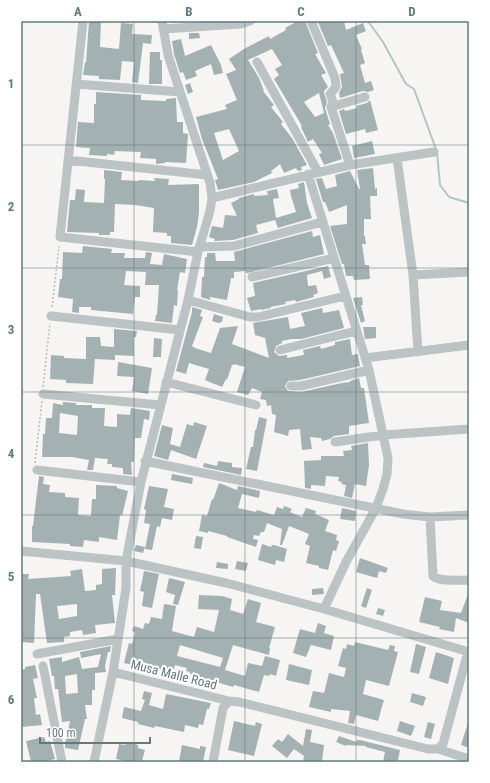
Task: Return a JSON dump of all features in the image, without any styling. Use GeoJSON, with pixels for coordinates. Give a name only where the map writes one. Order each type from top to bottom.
{"type":"FeatureCollection","features":[{"type":"Feature","properties":{"kind":"street"},"geometry":{"type":"LineString","coordinates":[[82,21],[60,237],[198,249],[234,246],[322,222]]}},
{"type":"Feature","properties":{"kind":"street"},"geometry":{"type":"LineString","coordinates":[[94,762],[113,672],[126,588],[126,561],[145,462],[188,300],[198,249],[212,198],[207,175],[168,54],[162,25],[241,24],[250,21]]}},
{"type":"Feature","properties":{"kind":"street"},"geometry":{"type":"LineString","coordinates":[[311,21],[335,78],[336,87],[330,94],[333,102],[331,107],[350,165]]}},
{"type":"Feature","properties":{"kind":"street"},"geometry":{"type":"LineString","coordinates":[[257,62],[313,173],[322,222],[369,370],[388,458],[387,474],[376,508],[346,562],[324,609]]}},
{"type":"Feature","properties":{"kind":"street"},"geometry":{"type":"LineString","coordinates":[[76,84],[180,92]]}},
{"type":"Feature","properties":{"kind":"street"},"geometry":{"type":"LineString","coordinates":[[331,107],[365,97]]}},
{"type":"Feature","properties":{"kind":"street"},"geometry":{"type":"LineString","coordinates":[[212,198],[350,165],[434,152]]}},
{"type":"Feature","properties":{"kind":"street"},"geometry":{"type":"LineString","coordinates":[[397,158],[413,275],[418,352]]}},
{"type":"Feature","properties":{"kind":"street"},"geometry":{"type":"LineString","coordinates":[[68,160],[207,175]]}},
{"type":"Feature","properties":{"kind":"street"},"geometry":{"type":"LineString","coordinates":[[252,277],[334,258]]}},
{"type":"Feature","properties":{"kind":"street"},"geometry":{"type":"LineString","coordinates":[[413,275],[469,272]]}},
{"type":"Feature","properties":{"kind":"street"},"geometry":{"type":"LineString","coordinates":[[188,300],[250,317],[258,317],[345,296]]}},
{"type":"Feature","properties":{"kind":"street"},"geometry":{"type":"LineString","coordinates":[[51,316],[180,330]]}},
{"type":"Feature","properties":{"kind":"street"},"geometry":{"type":"LineString","coordinates":[[280,350],[356,331]]}},
{"type":"Feature","properties":{"kind":"street"},"geometry":{"type":"LineString","coordinates":[[365,358],[469,345]]}},
{"type":"Feature","properties":{"kind":"street"},"geometry":{"type":"LineString","coordinates":[[291,386],[301,386],[369,370]]}},
{"type":"Feature","properties":{"kind":"street"},"geometry":{"type":"LineString","coordinates":[[166,382],[256,405]]}},
{"type":"Feature","properties":{"kind":"street"},"geometry":{"type":"LineString","coordinates":[[42,394],[160,405]]}},
{"type":"Feature","properties":{"kind":"street"},"geometry":{"type":"LineString","coordinates":[[335,442],[383,435],[469,429]]}},
{"type":"Feature","properties":{"kind":"street"},"geometry":{"type":"LineString","coordinates":[[145,462],[403,514],[430,517],[469,515]]}},
{"type":"Feature","properties":{"kind":"street"},"geometry":{"type":"LineString","coordinates":[[38,470],[141,482]]}},
{"type":"Feature","properties":{"kind":"street"},"geometry":{"type":"LineString","coordinates":[[430,517],[433,576],[441,580],[469,580]]}},
{"type":"Feature","properties":{"kind":"street"},"geometry":{"type":"LineString","coordinates":[[21,551],[126,561],[226,583],[324,609],[469,654],[466,659],[443,744],[438,749]]}},
{"type":"Feature","properties":{"kind":"street"},"geometry":{"type":"LineString","coordinates":[[37,654],[118,639]]}},
{"type":"Feature","properties":{"kind":"street"},"geometry":{"type":"LineString","coordinates":[[43,666],[62,762]]}},
{"type":"Feature","properties":{"kind":"street","name":"Musa Malle Road"},"geometry":{"type":"LineString","coordinates":[[113,672],[428,749],[438,749],[469,759]]}},
{"type":"Feature","properties":{"kind":"street"},"geometry":{"type":"LineString","coordinates":[[212,762],[223,708],[229,701]]}},
{"type":"Feature","properties":{"kind":"path"},"geometry":{"type":"LineString","coordinates":[[38,470],[35,464],[60,237]]}},
{"type":"Feature","properties":{"kind":"building"},"geometry":{"type":"Polygon","coordinates":[[[89,21],[101,21],[100,47],[119,49],[121,23],[133,24],[132,34],[152,35],[151,44],[143,43],[138,83],[132,82],[134,62],[122,61],[120,80],[99,79],[99,76],[83,75],[85,62],[86,63],[89,21]]]}},
{"type":"Feature","properties":{"kind":"building"},"geometry":{"type":"Polygon","coordinates":[[[298,21],[305,21],[318,53],[315,54],[326,73],[321,75],[328,87],[324,93],[327,102],[325,108],[330,124],[328,125],[333,133],[342,159],[324,165],[319,154],[322,153],[313,139],[308,142],[301,127],[302,126],[274,79],[279,75],[275,69],[282,65],[272,49],[248,60],[259,78],[263,91],[274,105],[271,107],[283,122],[281,124],[292,138],[307,165],[301,167],[302,170],[298,171],[296,168],[284,173],[280,164],[271,171],[272,173],[254,182],[218,190],[215,180],[218,179],[202,139],[196,117],[227,109],[225,105],[237,100],[226,74],[236,70],[229,59],[269,36],[270,39],[286,30],[285,28],[298,21]],[[319,93],[304,102],[315,117],[324,113],[319,93]],[[229,129],[214,133],[223,160],[239,151],[229,129]]]}},
{"type":"Feature","properties":{"kind":"building"},"geometry":{"type":"Polygon","coordinates":[[[344,21],[346,30],[363,23],[366,31],[356,35],[362,49],[365,63],[360,65],[365,83],[371,81],[374,90],[368,92],[363,91],[340,98],[339,93],[342,87],[340,74],[344,73],[331,45],[328,46],[318,22],[344,21]]]}},
{"type":"Feature","properties":{"kind":"building"},"geometry":{"type":"Polygon","coordinates":[[[189,33],[199,33],[200,38],[189,39],[189,33]]]}},
{"type":"Feature","properties":{"kind":"building"},"geometry":{"type":"Polygon","coordinates":[[[181,39],[185,56],[211,45],[221,65],[223,73],[214,75],[211,64],[195,71],[197,76],[186,80],[183,72],[180,73],[174,54],[172,41],[181,39]]]}},
{"type":"Feature","properties":{"kind":"building"},"geometry":{"type":"Polygon","coordinates":[[[150,52],[160,52],[160,60],[162,60],[162,84],[149,84],[150,52]]]}},
{"type":"Feature","properties":{"kind":"building"},"geometry":{"type":"Polygon","coordinates":[[[190,83],[193,92],[188,94],[185,85],[190,83]]]}},
{"type":"Feature","properties":{"kind":"building"},"geometry":{"type":"Polygon","coordinates":[[[96,92],[141,95],[141,100],[166,101],[166,99],[176,98],[177,122],[183,122],[183,133],[188,134],[186,163],[165,162],[156,164],[156,159],[140,158],[141,152],[115,151],[114,155],[89,155],[90,148],[76,147],[78,122],[94,123],[94,104],[96,104],[96,92]]]}},
{"type":"Feature","properties":{"kind":"building"},"geometry":{"type":"Polygon","coordinates":[[[370,100],[378,130],[366,133],[365,129],[346,134],[339,111],[357,108],[356,106],[367,103],[370,100]]]}},
{"type":"Feature","properties":{"kind":"building"},"geometry":{"type":"Polygon","coordinates":[[[372,141],[375,154],[354,158],[352,146],[372,141]]]}},
{"type":"Feature","properties":{"kind":"building"},"geometry":{"type":"Polygon","coordinates":[[[373,168],[377,196],[370,196],[371,219],[364,219],[364,236],[366,244],[362,244],[365,265],[369,265],[370,279],[354,280],[353,276],[346,276],[344,264],[342,264],[330,226],[347,224],[347,205],[329,212],[325,202],[323,202],[316,179],[322,178],[326,189],[337,186],[335,175],[350,171],[360,189],[357,170],[373,168]]]}},
{"type":"Feature","properties":{"kind":"building"},"geometry":{"type":"Polygon","coordinates":[[[104,170],[122,172],[121,180],[155,181],[154,178],[169,179],[168,185],[199,184],[199,212],[192,245],[171,243],[171,236],[167,236],[167,233],[153,232],[154,208],[135,205],[115,204],[114,232],[110,232],[110,235],[99,235],[99,233],[67,232],[70,200],[75,200],[76,189],[85,190],[84,202],[104,203],[104,170]]]}},
{"type":"Feature","properties":{"kind":"building"},"geometry":{"type":"Polygon","coordinates":[[[304,182],[307,203],[312,218],[278,228],[275,220],[256,225],[258,233],[233,240],[214,241],[215,239],[209,237],[212,226],[223,228],[225,215],[237,216],[231,203],[239,198],[254,194],[254,196],[268,195],[267,191],[277,189],[279,198],[273,199],[276,218],[296,212],[290,190],[299,188],[298,184],[304,182]]]}},
{"type":"Feature","properties":{"kind":"building"},"geometry":{"type":"Polygon","coordinates":[[[312,231],[313,237],[320,235],[324,254],[248,273],[246,273],[246,271],[234,272],[234,278],[231,278],[227,300],[210,297],[210,300],[201,297],[202,277],[204,277],[205,257],[207,257],[207,253],[215,253],[216,261],[235,261],[234,252],[312,231]]]}},
{"type":"Feature","properties":{"kind":"building"},"geometry":{"type":"Polygon","coordinates":[[[83,246],[112,249],[111,253],[125,253],[124,258],[145,258],[146,252],[152,253],[150,264],[162,265],[164,254],[187,259],[185,273],[180,272],[177,290],[177,306],[174,305],[172,323],[155,321],[157,315],[159,285],[145,285],[146,272],[126,271],[124,285],[140,286],[140,297],[135,297],[133,314],[91,310],[91,307],[79,307],[79,313],[72,312],[73,299],[58,297],[60,279],[62,279],[63,252],[82,253],[83,246]]]}},
{"type":"Feature","properties":{"kind":"building"},"geometry":{"type":"Polygon","coordinates":[[[328,266],[331,277],[324,279],[322,271],[307,275],[308,286],[316,285],[318,293],[313,295],[314,297],[296,302],[295,300],[285,302],[286,304],[270,307],[271,308],[251,311],[247,298],[255,296],[253,283],[328,266]]]}},
{"type":"Feature","properties":{"kind":"building"},"geometry":{"type":"Polygon","coordinates":[[[362,297],[363,305],[361,305],[365,321],[361,323],[353,298],[362,297]]]}},
{"type":"Feature","properties":{"kind":"building"},"geometry":{"type":"Polygon","coordinates":[[[192,307],[202,310],[200,316],[203,317],[192,346],[195,348],[211,353],[220,328],[238,326],[232,344],[269,358],[265,338],[255,335],[253,323],[288,317],[290,329],[305,326],[301,313],[322,308],[323,313],[339,310],[344,328],[301,339],[282,341],[282,343],[276,346],[274,352],[279,356],[287,355],[287,358],[304,355],[303,350],[320,346],[321,349],[335,345],[335,342],[350,339],[352,355],[358,354],[360,366],[300,380],[288,381],[285,386],[288,391],[301,392],[350,382],[359,378],[361,388],[364,388],[369,423],[349,426],[349,434],[334,436],[330,439],[322,441],[321,438],[310,437],[312,449],[302,450],[300,429],[289,430],[288,436],[274,432],[276,415],[272,414],[271,405],[267,406],[266,400],[260,399],[262,392],[252,388],[248,395],[237,392],[245,367],[234,364],[232,365],[227,380],[226,379],[222,387],[205,380],[209,369],[189,363],[186,374],[176,371],[192,312],[192,307]]]}},
{"type":"Feature","properties":{"kind":"building"},"geometry":{"type":"Polygon","coordinates":[[[214,314],[223,317],[222,322],[218,323],[212,321],[214,314]]]}},
{"type":"Feature","properties":{"kind":"building"},"geometry":{"type":"Polygon","coordinates":[[[363,327],[376,327],[376,338],[365,339],[363,327]]]}},
{"type":"Feature","properties":{"kind":"building"},"geometry":{"type":"Polygon","coordinates":[[[114,329],[137,331],[136,337],[134,337],[134,356],[115,355],[115,360],[95,359],[93,384],[66,383],[66,380],[50,379],[51,355],[64,356],[64,358],[86,359],[86,337],[100,337],[101,346],[114,347],[114,329]]]}},
{"type":"Feature","properties":{"kind":"building"},"geometry":{"type":"Polygon","coordinates":[[[154,338],[162,339],[161,357],[153,357],[154,338]]]}},
{"type":"Feature","properties":{"kind":"building"},"geometry":{"type":"Polygon","coordinates":[[[118,362],[152,368],[148,394],[132,391],[134,377],[117,376],[118,362]]]}},
{"type":"Feature","properties":{"kind":"building"},"geometry":{"type":"Polygon","coordinates":[[[63,402],[76,403],[76,405],[92,405],[92,408],[105,408],[104,426],[117,427],[117,414],[130,415],[131,408],[150,411],[149,420],[144,419],[141,438],[135,438],[134,462],[131,462],[132,475],[123,474],[123,468],[112,467],[112,464],[107,464],[108,459],[95,458],[93,470],[87,470],[89,460],[72,457],[42,457],[43,434],[45,434],[46,418],[52,418],[53,403],[63,405],[63,402]],[[60,413],[59,433],[77,435],[78,416],[60,413]]]}},
{"type":"Feature","properties":{"kind":"building"},"geometry":{"type":"Polygon","coordinates":[[[259,417],[267,419],[257,471],[246,469],[251,447],[253,447],[255,430],[259,417]]]}},
{"type":"Feature","properties":{"kind":"building"},"geometry":{"type":"Polygon","coordinates":[[[194,422],[207,426],[196,459],[171,450],[168,460],[154,456],[162,425],[173,428],[170,444],[180,447],[187,424],[193,426],[194,422]]]}},
{"type":"Feature","properties":{"kind":"building"},"geometry":{"type":"Polygon","coordinates":[[[368,443],[369,465],[366,486],[355,484],[352,498],[344,496],[346,485],[341,484],[342,482],[338,481],[339,477],[326,476],[325,486],[311,485],[311,489],[305,488],[304,461],[321,460],[321,456],[344,456],[343,451],[352,450],[351,446],[368,443]]]}},
{"type":"Feature","properties":{"kind":"building"},"geometry":{"type":"Polygon","coordinates":[[[218,461],[232,463],[232,467],[242,468],[241,475],[203,467],[204,463],[217,466],[218,461]]]}},
{"type":"Feature","properties":{"kind":"building"},"geometry":{"type":"Polygon","coordinates":[[[172,474],[193,478],[192,484],[171,480],[172,474]]]}},
{"type":"Feature","properties":{"kind":"building"},"geometry":{"type":"Polygon","coordinates":[[[39,476],[44,477],[43,484],[50,485],[49,492],[65,493],[65,497],[79,498],[78,515],[91,516],[92,499],[96,499],[96,485],[117,486],[117,488],[128,491],[122,516],[120,515],[117,540],[99,537],[99,542],[84,540],[83,547],[70,546],[70,544],[32,542],[32,526],[39,476]]]}},
{"type":"Feature","properties":{"kind":"building"},"geometry":{"type":"Polygon","coordinates":[[[219,483],[237,490],[238,486],[260,491],[259,498],[242,494],[238,508],[256,512],[257,510],[274,515],[277,507],[283,509],[284,506],[292,509],[290,512],[302,517],[306,508],[316,511],[315,514],[329,520],[325,531],[337,535],[336,540],[339,541],[336,551],[333,550],[328,570],[306,563],[310,546],[305,544],[309,534],[289,526],[282,545],[280,545],[282,529],[267,523],[264,532],[261,532],[259,536],[254,535],[253,539],[258,540],[256,547],[227,536],[208,531],[208,533],[199,531],[202,515],[207,516],[219,483]]]}},
{"type":"Feature","properties":{"kind":"building"},"geometry":{"type":"Polygon","coordinates":[[[149,486],[168,489],[164,507],[174,509],[172,520],[162,518],[160,527],[157,526],[152,550],[145,549],[150,524],[144,523],[146,510],[144,509],[149,486]]]}},
{"type":"Feature","properties":{"kind":"building"},"geometry":{"type":"Polygon","coordinates":[[[342,508],[356,511],[355,521],[340,519],[342,508]]]}},
{"type":"Feature","properties":{"kind":"building"},"geometry":{"type":"Polygon","coordinates":[[[196,536],[203,537],[201,549],[194,548],[196,536]]]}},
{"type":"Feature","properties":{"kind":"building"},"geometry":{"type":"Polygon","coordinates":[[[262,544],[271,547],[274,545],[287,549],[284,562],[276,560],[275,565],[258,560],[262,544]]]}},
{"type":"Feature","properties":{"kind":"building"},"geometry":{"type":"Polygon","coordinates":[[[136,545],[145,547],[143,553],[134,551],[136,545]]]}},
{"type":"Feature","properties":{"kind":"building"},"geometry":{"type":"Polygon","coordinates":[[[360,558],[388,568],[386,573],[379,571],[377,578],[356,572],[360,558]]]}},
{"type":"Feature","properties":{"kind":"building"},"geometry":{"type":"Polygon","coordinates":[[[237,561],[248,563],[246,571],[235,569],[237,561]]]}},
{"type":"Feature","properties":{"kind":"building"},"geometry":{"type":"Polygon","coordinates":[[[217,562],[228,564],[228,569],[216,568],[217,562]]]}},
{"type":"Feature","properties":{"kind":"building"},"geometry":{"type":"Polygon","coordinates":[[[116,568],[115,595],[112,595],[115,623],[95,625],[96,633],[83,635],[82,630],[70,632],[70,636],[64,637],[64,642],[47,643],[40,594],[36,594],[34,643],[21,642],[21,627],[23,627],[21,610],[21,574],[29,574],[28,579],[71,576],[70,571],[82,569],[85,591],[96,590],[96,585],[102,584],[102,569],[116,568]],[[77,604],[57,606],[59,619],[77,616],[77,604]]]}},
{"type":"Feature","properties":{"kind":"building"},"geometry":{"type":"Polygon","coordinates":[[[144,571],[159,574],[152,608],[142,606],[144,592],[140,591],[144,571]]]}},
{"type":"Feature","properties":{"kind":"building"},"geometry":{"type":"Polygon","coordinates":[[[169,578],[185,582],[178,605],[173,604],[175,595],[166,592],[169,578]]]}},
{"type":"Feature","properties":{"kind":"building"},"geometry":{"type":"Polygon","coordinates":[[[323,588],[324,594],[312,595],[312,589],[323,588]]]}},
{"type":"Feature","properties":{"kind":"building"},"geometry":{"type":"Polygon","coordinates":[[[367,588],[372,590],[366,608],[361,606],[367,588]]]}},
{"type":"Feature","properties":{"kind":"building"},"geometry":{"type":"Polygon","coordinates":[[[468,594],[469,623],[456,618],[454,632],[439,629],[440,627],[419,622],[425,597],[442,601],[440,610],[461,613],[468,594]]]}},
{"type":"Feature","properties":{"kind":"building"},"geometry":{"type":"Polygon","coordinates":[[[199,595],[222,596],[232,599],[230,610],[243,614],[248,599],[261,603],[256,622],[275,627],[269,648],[269,655],[233,645],[225,670],[245,676],[248,663],[262,666],[265,656],[280,660],[276,676],[270,674],[269,676],[264,675],[259,692],[234,685],[233,687],[190,674],[190,672],[186,671],[187,668],[175,665],[174,669],[171,668],[170,672],[142,664],[141,667],[124,663],[129,643],[132,644],[135,632],[132,631],[134,626],[143,629],[145,623],[149,624],[151,617],[162,619],[164,604],[176,606],[172,631],[194,637],[197,627],[214,632],[219,610],[198,609],[199,595]],[[180,645],[177,656],[220,667],[223,658],[180,645]]]}},
{"type":"Feature","properties":{"kind":"building"},"geometry":{"type":"Polygon","coordinates":[[[378,608],[385,610],[383,616],[376,614],[378,608]]]}},
{"type":"Feature","properties":{"kind":"building"},"geometry":{"type":"Polygon","coordinates":[[[318,623],[326,626],[324,633],[334,636],[331,650],[311,645],[306,657],[293,653],[300,629],[315,633],[318,623]]]}},
{"type":"Feature","properties":{"kind":"building"},"geometry":{"type":"Polygon","coordinates":[[[355,642],[388,650],[390,645],[395,646],[394,651],[398,652],[389,686],[366,680],[363,694],[384,700],[378,721],[356,715],[354,724],[348,723],[350,711],[331,709],[331,712],[309,707],[313,691],[324,693],[329,673],[344,677],[346,668],[338,666],[343,648],[346,649],[347,644],[354,646],[355,642]]]}},
{"type":"Feature","properties":{"kind":"building"},"geometry":{"type":"Polygon","coordinates":[[[416,644],[426,647],[419,674],[410,672],[416,644]]]}},
{"type":"Feature","properties":{"kind":"building"},"geometry":{"type":"Polygon","coordinates":[[[111,646],[105,666],[106,672],[95,673],[95,690],[92,690],[92,705],[85,705],[87,719],[85,719],[78,750],[65,748],[70,721],[62,722],[58,689],[55,689],[54,676],[52,676],[49,659],[62,657],[62,662],[79,657],[82,669],[98,667],[101,654],[81,658],[80,652],[111,646]],[[77,674],[65,676],[66,694],[78,693],[77,674]]]}},
{"type":"Feature","properties":{"kind":"building"},"geometry":{"type":"Polygon","coordinates":[[[436,652],[454,658],[448,684],[429,678],[436,652]]]}},
{"type":"Feature","properties":{"kind":"building"},"geometry":{"type":"Polygon","coordinates":[[[289,664],[312,670],[309,685],[286,680],[289,664]]]}},
{"type":"Feature","properties":{"kind":"building"},"geometry":{"type":"Polygon","coordinates":[[[35,665],[38,678],[33,679],[37,698],[34,698],[36,715],[40,714],[42,725],[21,727],[21,670],[25,669],[25,667],[35,665]]]}},
{"type":"Feature","properties":{"kind":"building"},"geometry":{"type":"Polygon","coordinates":[[[144,691],[152,693],[149,705],[163,709],[166,694],[211,703],[209,709],[207,709],[203,725],[199,724],[198,728],[185,725],[184,732],[155,726],[154,728],[122,718],[124,707],[141,711],[145,700],[142,699],[144,691]]]}},
{"type":"Feature","properties":{"kind":"building"},"geometry":{"type":"Polygon","coordinates":[[[412,693],[426,697],[423,706],[410,702],[412,693]]]}},
{"type":"Feature","properties":{"kind":"building"},"geometry":{"type":"Polygon","coordinates":[[[234,721],[255,726],[256,722],[262,724],[254,756],[228,750],[234,721]]]}},
{"type":"Feature","properties":{"kind":"building"},"geometry":{"type":"Polygon","coordinates":[[[400,721],[415,726],[411,736],[397,731],[400,721]]]}},
{"type":"Feature","properties":{"kind":"building"},"geometry":{"type":"Polygon","coordinates":[[[428,722],[435,724],[431,739],[424,737],[428,722]]]}},
{"type":"Feature","properties":{"kind":"building"},"geometry":{"type":"Polygon","coordinates":[[[468,723],[469,724],[469,748],[461,745],[468,723]]]}},
{"type":"Feature","properties":{"kind":"building"},"geometry":{"type":"Polygon","coordinates":[[[306,729],[312,730],[310,742],[324,745],[322,762],[303,762],[304,756],[294,749],[287,758],[272,746],[278,739],[282,742],[288,734],[303,746],[306,729]]]}},
{"type":"Feature","properties":{"kind":"building"},"geometry":{"type":"Polygon","coordinates":[[[339,736],[356,742],[357,740],[360,740],[400,750],[398,760],[397,762],[383,762],[385,752],[366,746],[346,746],[336,742],[339,736]]]}},
{"type":"Feature","properties":{"kind":"building"},"geometry":{"type":"Polygon","coordinates":[[[44,737],[46,742],[50,741],[55,759],[43,762],[31,762],[26,741],[44,737]]]}},
{"type":"Feature","properties":{"kind":"building"},"geometry":{"type":"Polygon","coordinates":[[[126,742],[138,745],[138,748],[145,750],[142,761],[137,760],[136,762],[129,762],[116,759],[119,744],[125,745],[126,742]]]}},
{"type":"Feature","properties":{"kind":"building"},"geometry":{"type":"Polygon","coordinates":[[[182,745],[200,749],[200,746],[206,747],[203,762],[179,762],[182,745]]]}},
{"type":"Feature","properties":{"kind":"waterway"},"geometry":{"type":"LineString","coordinates":[[368,21],[383,42],[406,84],[414,89],[437,152],[440,185],[449,197],[469,203]]}}]}
